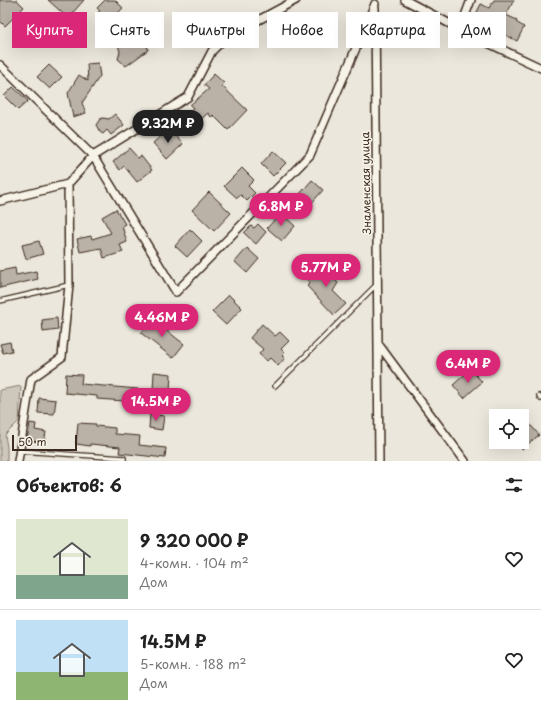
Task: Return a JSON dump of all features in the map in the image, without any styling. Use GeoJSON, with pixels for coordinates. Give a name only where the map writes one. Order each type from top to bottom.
{"type":"FeatureCollection","features":[{"type":"Feature","properties":{"kind":"street"},"geometry":{"type":"LineString","coordinates":[[0,201],[68,184],[93,156],[188,97],[212,51],[225,38],[296,0]]}},
{"type":"Feature","properties":{"kind":"street"},"geometry":{"type":"LineString","coordinates":[[405,0],[448,23]]}},
{"type":"Feature","properties":{"kind":"street"},"geometry":{"type":"LineString","coordinates":[[466,12],[471,0]]}},
{"type":"Feature","properties":{"kind":"street"},"geometry":{"type":"LineString","coordinates":[[0,65],[93,156],[176,292],[310,155],[376,2]]}},
{"type":"Feature","properties":{"kind":"street","name":"Знаменская улица"},"geometry":{"type":"LineString","coordinates":[[376,2],[379,461]]}},
{"type":"Feature","properties":{"kind":"street"},"geometry":{"type":"LineString","coordinates":[[499,48],[541,68]]}},
{"type":"Feature","properties":{"kind":"street"},"geometry":{"type":"LineString","coordinates":[[18,461],[31,379],[62,357],[69,284],[68,184]]}},
{"type":"Feature","properties":{"kind":"street"},"geometry":{"type":"LineString","coordinates":[[379,345],[465,461]]}},
{"type":"Feature","properties":{"kind":"lane"},"geometry":{"type":"LineString","coordinates":[[274,386],[378,283]]}},
{"type":"Feature","properties":{"kind":"lane"},"geometry":{"type":"LineString","coordinates":[[0,301],[69,284]]}},
{"type":"Feature","properties":{"kind":"lane"},"geometry":{"type":"LineString","coordinates":[[19,451],[124,458],[124,461]]}},
{"type":"Feature","properties":{"kind":"shaded area"},"geometry":{"type":"Polygon","coordinates":[[[21,386],[19,421],[5,435],[7,461],[0,461],[0,390],[21,386]]]}},
{"type":"Feature","properties":{"kind":"building"},"geometry":{"type":"Polygon","coordinates":[[[0,0],[17,0],[24,7],[19,12],[12,12],[12,19],[5,26],[0,21],[0,0]]]}},
{"type":"Feature","properties":{"kind":"building"},"geometry":{"type":"Polygon","coordinates":[[[48,0],[84,0],[73,12],[61,12],[48,0]]]}},
{"type":"Feature","properties":{"kind":"building"},"geometry":{"type":"Polygon","coordinates":[[[105,0],[115,0],[123,8],[119,12],[98,12],[100,11],[97,8],[105,0]]]}},
{"type":"Feature","properties":{"kind":"building"},"geometry":{"type":"Polygon","coordinates":[[[494,0],[514,0],[506,15],[506,12],[477,12],[481,4],[489,8],[494,0]]]}},
{"type":"Feature","properties":{"kind":"building"},"geometry":{"type":"Polygon","coordinates":[[[506,15],[517,20],[516,22],[524,27],[517,41],[506,35],[506,15]]]}},
{"type":"Feature","properties":{"kind":"building"},"geometry":{"type":"Polygon","coordinates":[[[119,48],[148,48],[148,50],[126,66],[118,59],[120,52],[119,48]]]}},
{"type":"Feature","properties":{"kind":"building"},"geometry":{"type":"Polygon","coordinates":[[[98,63],[100,76],[82,103],[86,113],[73,117],[68,93],[79,75],[88,81],[87,64],[98,63]]]}},
{"type":"Feature","properties":{"kind":"building"},"geometry":{"type":"Polygon","coordinates":[[[49,65],[62,77],[50,89],[37,77],[49,65]]]}},
{"type":"Feature","properties":{"kind":"building"},"geometry":{"type":"Polygon","coordinates":[[[214,74],[224,83],[222,86],[247,110],[228,130],[213,115],[211,117],[208,113],[197,123],[188,112],[193,108],[190,105],[209,89],[204,85],[214,74]]]}},
{"type":"Feature","properties":{"kind":"building"},"geometry":{"type":"Polygon","coordinates":[[[13,87],[28,101],[18,110],[4,96],[13,87]]]}},
{"type":"Feature","properties":{"kind":"building"},"geometry":{"type":"Polygon","coordinates":[[[115,114],[124,125],[111,135],[107,130],[103,134],[100,132],[96,125],[100,119],[109,119],[115,114]]]}},
{"type":"Feature","properties":{"kind":"building"},"geometry":{"type":"Polygon","coordinates":[[[169,129],[183,144],[167,159],[153,143],[169,129]]]}},
{"type":"Feature","properties":{"kind":"building"},"geometry":{"type":"Polygon","coordinates":[[[129,148],[138,158],[141,156],[152,170],[137,182],[124,166],[120,170],[113,162],[129,148]]]}},
{"type":"Feature","properties":{"kind":"building"},"geometry":{"type":"Polygon","coordinates":[[[273,151],[286,163],[273,176],[261,164],[273,151]]]}},
{"type":"Feature","properties":{"kind":"building"},"geometry":{"type":"Polygon","coordinates":[[[242,168],[254,180],[248,186],[255,193],[247,201],[241,195],[237,198],[224,186],[242,168]]]}},
{"type":"Feature","properties":{"kind":"building"},"geometry":{"type":"Polygon","coordinates":[[[312,180],[323,190],[303,213],[292,203],[312,180]]]}},
{"type":"Feature","properties":{"kind":"building"},"geometry":{"type":"Polygon","coordinates":[[[209,192],[231,213],[214,231],[192,210],[209,192]]]}},
{"type":"Feature","properties":{"kind":"building"},"geometry":{"type":"Polygon","coordinates":[[[116,209],[125,224],[122,226],[127,242],[120,245],[123,252],[104,258],[101,248],[80,252],[77,239],[91,236],[92,239],[111,233],[102,217],[116,209]]]}},
{"type":"Feature","properties":{"kind":"building"},"geometry":{"type":"Polygon","coordinates":[[[281,213],[295,226],[282,241],[267,228],[281,213]]]}},
{"type":"Feature","properties":{"kind":"building"},"geometry":{"type":"Polygon","coordinates":[[[258,224],[266,232],[256,244],[244,233],[251,226],[254,228],[258,224]]]}},
{"type":"Feature","properties":{"kind":"building"},"geometry":{"type":"Polygon","coordinates":[[[190,229],[202,241],[187,257],[175,246],[190,229]]]}},
{"type":"Feature","properties":{"kind":"building"},"geometry":{"type":"Polygon","coordinates":[[[39,241],[43,254],[26,259],[22,245],[39,241]]]}},
{"type":"Feature","properties":{"kind":"building"},"geometry":{"type":"Polygon","coordinates":[[[247,248],[259,259],[247,273],[235,262],[247,248]]]}},
{"type":"Feature","properties":{"kind":"building"},"geometry":{"type":"Polygon","coordinates":[[[328,266],[333,268],[336,274],[334,279],[338,283],[333,291],[346,304],[334,315],[307,286],[310,283],[306,278],[320,268],[328,266]]]}},
{"type":"Feature","properties":{"kind":"building"},"geometry":{"type":"Polygon","coordinates":[[[15,268],[16,275],[36,271],[38,279],[0,288],[0,271],[15,268]]]}},
{"type":"Feature","properties":{"kind":"building"},"geometry":{"type":"Polygon","coordinates":[[[229,295],[242,308],[226,325],[212,312],[229,295]]]}},
{"type":"Feature","properties":{"kind":"building"},"geometry":{"type":"Polygon","coordinates":[[[57,318],[58,330],[43,332],[42,320],[57,318]]]}},
{"type":"Feature","properties":{"kind":"building"},"geometry":{"type":"Polygon","coordinates":[[[152,319],[184,344],[173,358],[141,333],[152,319]]]}},
{"type":"Feature","properties":{"kind":"building"},"geometry":{"type":"Polygon","coordinates":[[[262,324],[275,336],[280,332],[289,341],[281,349],[285,353],[282,356],[285,358],[278,366],[270,358],[267,361],[259,354],[263,349],[250,338],[262,324]]]}},
{"type":"Feature","properties":{"kind":"building"},"geometry":{"type":"Polygon","coordinates":[[[10,342],[12,351],[3,353],[0,344],[10,342]]]}},
{"type":"Feature","properties":{"kind":"building"},"geometry":{"type":"Polygon","coordinates":[[[471,369],[482,382],[464,398],[453,385],[471,369]]]}},
{"type":"Feature","properties":{"kind":"building"},"geometry":{"type":"Polygon","coordinates":[[[154,372],[171,374],[170,391],[153,390],[154,372]]]}},
{"type":"Feature","properties":{"kind":"building"},"geometry":{"type":"Polygon","coordinates":[[[66,374],[82,375],[81,384],[138,389],[138,402],[97,399],[97,396],[65,393],[66,374]]]}},
{"type":"Feature","properties":{"kind":"building"},"geometry":{"type":"Polygon","coordinates":[[[39,398],[56,400],[54,414],[38,413],[39,398]]]}},
{"type":"Feature","properties":{"kind":"building"},"geometry":{"type":"Polygon","coordinates":[[[150,414],[164,416],[162,430],[149,428],[150,414]]]}},
{"type":"Feature","properties":{"kind":"building"},"geometry":{"type":"Polygon","coordinates":[[[30,423],[36,424],[35,430],[46,432],[44,443],[27,440],[30,423]]]}},
{"type":"Feature","properties":{"kind":"building"},"geometry":{"type":"Polygon","coordinates":[[[78,423],[96,424],[96,426],[115,428],[115,434],[140,436],[139,445],[166,448],[165,458],[119,453],[120,447],[76,444],[78,423]]]}},
{"type":"Feature","properties":{"kind":"building"},"geometry":{"type":"Polygon","coordinates":[[[529,423],[539,435],[529,443],[529,423]]]}}]}
